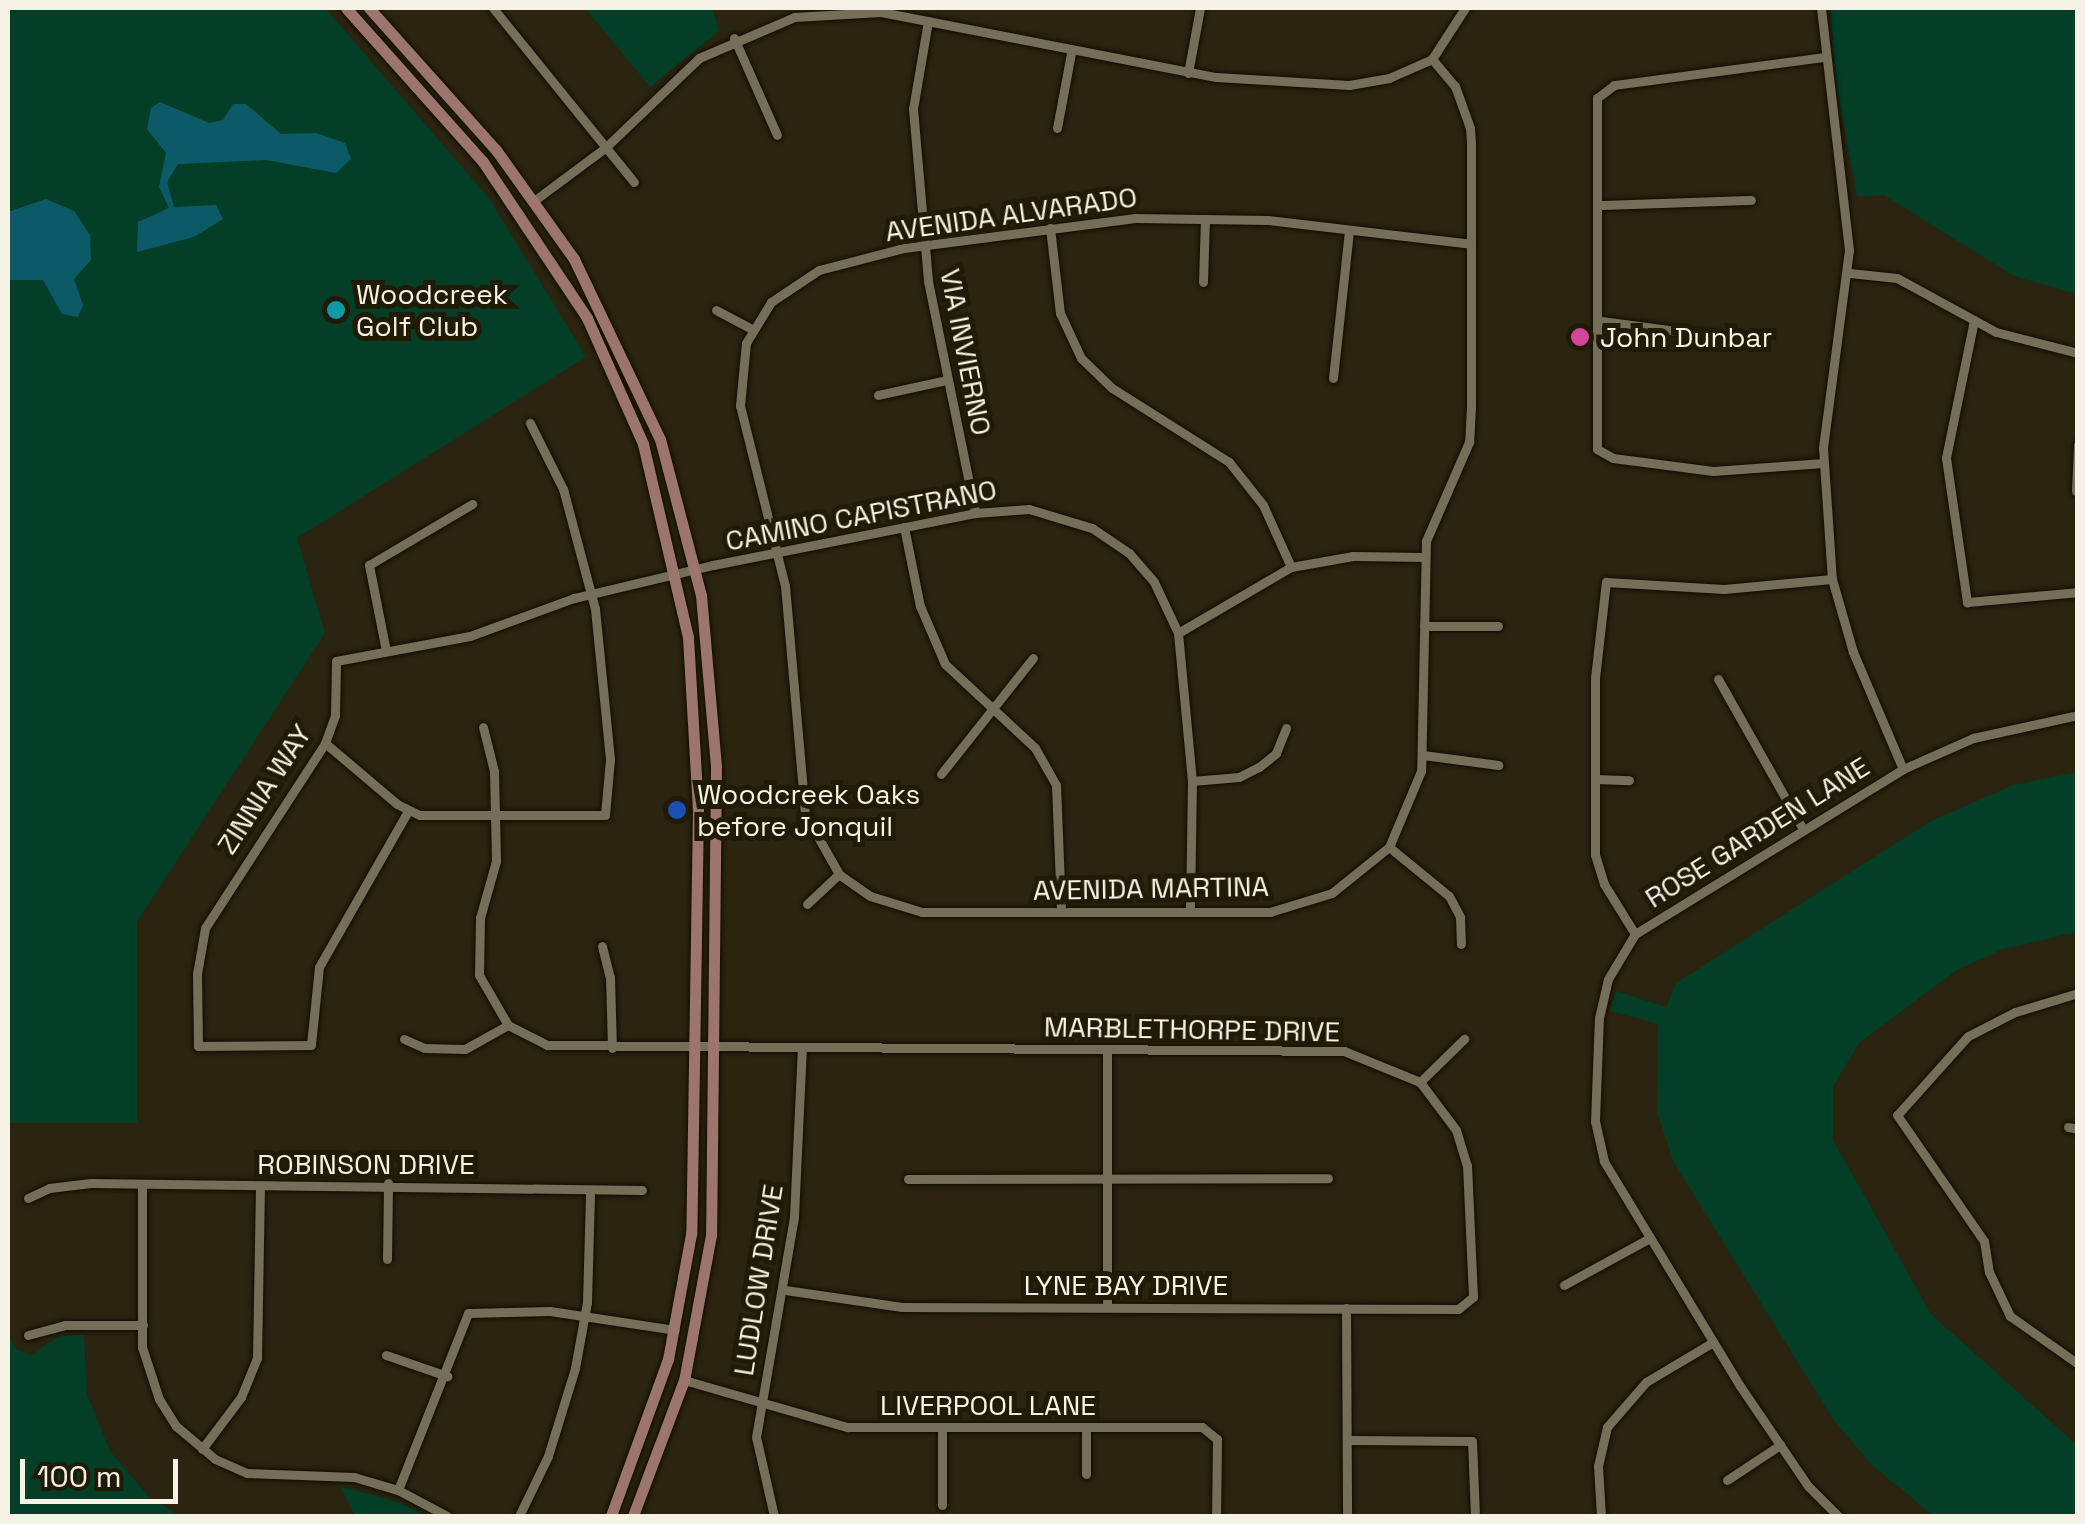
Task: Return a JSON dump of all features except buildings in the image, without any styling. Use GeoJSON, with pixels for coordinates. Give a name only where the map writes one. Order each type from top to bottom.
{"type":"FeatureCollection","features":[{"type":"Feature","properties":{"kind":"main road"},"geometry":{"type":"LineString","coordinates":[[346,8],[520,211],[606,355],[643,444],[676,574],[696,729],[698,1048],[691,1234],[674,1330],[652,1414],[611,1516]]}},
{"type":"Feature","properties":{"kind":"main road"},"geometry":{"type":"LineString","coordinates":[[370,8],[536,200],[574,258],[635,377],[678,493],[696,569],[715,732],[717,1048],[710,1236],[684,1380],[633,1516]]}},
{"type":"Feature","properties":{"kind":"main road"},"geometry":{"type":"LineString","coordinates":[[520,211],[536,200]]}},
{"type":"Feature","properties":{"kind":"street"},"geometry":{"type":"LineString","coordinates":[[492,8],[634,182]]}},
{"type":"Feature","properties":{"kind":"street"},"geometry":{"type":"LineString","coordinates":[[1188,73],[1200,8]]}},
{"type":"Feature","properties":{"kind":"street"},"geometry":{"type":"LineString","coordinates":[[536,200],[606,148],[681,72],[734,38],[784,19],[840,9],[928,22],[1188,73],[1349,85],[1389,78],[1432,58],[1465,8]]}},
{"type":"Feature","properties":{"kind":"street"},"geometry":{"type":"LineString","coordinates":[[1821,8],[1850,272],[1823,463],[1832,579],[1853,652],[1903,769]]}},
{"type":"Feature","properties":{"kind":"street","name":"VIA INVIERNO"},"geometry":{"type":"LineString","coordinates":[[928,22],[913,109],[925,244],[974,512]]}},
{"type":"Feature","properties":{"kind":"street"},"geometry":{"type":"LineString","coordinates":[[734,38],[777,135]]}},
{"type":"Feature","properties":{"kind":"street"},"geometry":{"type":"LineString","coordinates":[[1057,128],[1071,52]]}},
{"type":"Feature","properties":{"kind":"street"},"geometry":{"type":"LineString","coordinates":[[1823,463],[1714,470],[1613,458],[1598,449],[1602,321],[1598,98],[1614,85],[1824,57]]}},
{"type":"Feature","properties":{"kind":"street","name":"AVENIDA MARTINA"},"geometry":{"type":"LineString","coordinates":[[779,552],[795,660],[802,794],[810,829],[839,874],[880,900],[922,912],[1270,912],[1310,903],[1350,883],[1389,847],[1410,807],[1423,754],[1424,556],[1429,526],[1469,442],[1471,244],[1467,112],[1432,58]]}},
{"type":"Feature","properties":{"kind":"street"},"geometry":{"type":"LineString","coordinates":[[1600,205],[1751,200]]}},
{"type":"Feature","properties":{"kind":"street"},"geometry":{"type":"LineString","coordinates":[[1203,282],[1205,218]]}},
{"type":"Feature","properties":{"kind":"street","name":"AVENIDA ALVARADO"},"geometry":{"type":"LineString","coordinates":[[779,552],[740,406],[741,360],[751,329],[771,302],[803,278],[925,244],[1050,228],[1205,218],[1471,244]]}},
{"type":"Feature","properties":{"kind":"street"},"geometry":{"type":"LineString","coordinates":[[1050,228],[1060,313],[1081,358],[1112,388],[1228,462],[1263,505],[1290,567]]}},
{"type":"Feature","properties":{"kind":"street"},"geometry":{"type":"LineString","coordinates":[[1334,378],[1349,231]]}},
{"type":"Feature","properties":{"kind":"street"},"geometry":{"type":"LineString","coordinates":[[1850,272],[1924,288],[1974,320],[2020,342],[2078,353]]}},
{"type":"Feature","properties":{"kind":"street"},"geometry":{"type":"LineString","coordinates":[[716,310],[751,329]]}},
{"type":"Feature","properties":{"kind":"street"},"geometry":{"type":"LineString","coordinates":[[1974,320],[1946,458],[1966,602],[2078,592]]}},
{"type":"Feature","properties":{"kind":"street"},"geometry":{"type":"LineString","coordinates":[[1602,321],[1715,336]]}},
{"type":"Feature","properties":{"kind":"street"},"geometry":{"type":"LineString","coordinates":[[878,395],[947,380]]}},
{"type":"Feature","properties":{"kind":"street"},"geometry":{"type":"LineString","coordinates":[[325,743],[408,812],[496,818],[605,815],[608,716],[592,594],[563,489],[530,423]]}},
{"type":"Feature","properties":{"kind":"street"},"geometry":{"type":"LineString","coordinates":[[2076,492],[2078,445]]}},
{"type":"Feature","properties":{"kind":"street"},"geometry":{"type":"LineString","coordinates":[[386,651],[369,564],[472,504]]}},
{"type":"Feature","properties":{"kind":"street","name":"CAMINO CAPISTRANO"},"geometry":{"type":"LineString","coordinates":[[676,574],[974,512],[1029,509],[1092,528],[1143,568],[1178,633],[1192,781],[1190,912]]}},
{"type":"Feature","properties":{"kind":"street"},"geometry":{"type":"LineString","coordinates":[[904,527],[930,638],[988,709],[1035,748],[1056,785],[1061,912]]}},
{"type":"Feature","properties":{"kind":"street"},"geometry":{"type":"LineString","coordinates":[[1178,633],[1290,567],[1353,556],[1424,556]]}},
{"type":"Feature","properties":{"kind":"street","name":"ZINNIA WAY"},"geometry":{"type":"LineString","coordinates":[[408,812],[319,968],[312,1045],[198,1046],[197,974],[205,928],[325,743],[335,714],[336,660],[470,636],[592,594],[676,574]]}},
{"type":"Feature","properties":{"kind":"street"},"geometry":{"type":"LineString","coordinates":[[1636,934],[1604,884],[1596,856],[1594,678],[1606,582],[1724,589],[1832,579]]}},
{"type":"Feature","properties":{"kind":"street"},"geometry":{"type":"LineString","coordinates":[[1424,626],[1498,626]]}},
{"type":"Feature","properties":{"kind":"street"},"geometry":{"type":"LineString","coordinates":[[941,774],[988,709],[1033,658]]}},
{"type":"Feature","properties":{"kind":"street"},"geometry":{"type":"LineString","coordinates":[[1718,678],[1803,829]]}},
{"type":"Feature","properties":{"kind":"street","name":"ROSE GARDEN LANE"},"geometry":{"type":"LineString","coordinates":[[1838,1516],[1780,1445],[1604,1161],[1595,1121],[1598,1018],[1608,978],[1636,934],[1903,769],[1973,738],[2078,715]]}},
{"type":"Feature","properties":{"kind":"street"},"geometry":{"type":"LineString","coordinates":[[404,1040],[424,1048],[465,1049],[508,1025],[487,996],[476,946],[493,885],[496,818],[494,771],[483,726]]}},
{"type":"Feature","properties":{"kind":"street"},"geometry":{"type":"LineString","coordinates":[[1192,781],[1239,777],[1259,767],[1276,752],[1286,728]]}},
{"type":"Feature","properties":{"kind":"street"},"geometry":{"type":"LineString","coordinates":[[1423,754],[1498,765]]}},
{"type":"Feature","properties":{"kind":"street"},"geometry":{"type":"LineString","coordinates":[[1594,779],[1630,780]]}},
{"type":"Feature","properties":{"kind":"street"},"geometry":{"type":"LineString","coordinates":[[1389,847],[1449,896],[1460,918],[1461,944]]}},
{"type":"Feature","properties":{"kind":"street"},"geometry":{"type":"LineString","coordinates":[[808,904],[839,874]]}},
{"type":"Feature","properties":{"kind":"street"},"geometry":{"type":"LineString","coordinates":[[602,946],[610,976],[612,1048]]}},
{"type":"Feature","properties":{"kind":"street"},"geometry":{"type":"LineString","coordinates":[[2078,994],[2015,1012],[1968,1036],[1897,1116],[1984,1242],[1989,1272],[2010,1316],[2078,1364]]}},
{"type":"Feature","properties":{"kind":"street","name":"MARBLETHORPE DRIVE"},"geometry":{"type":"LineString","coordinates":[[508,1025],[547,1045],[612,1048],[1344,1052],[1420,1082]]}},
{"type":"Feature","properties":{"kind":"street"},"geometry":{"type":"LineString","coordinates":[[1420,1082],[1464,1040]]}},
{"type":"Feature","properties":{"kind":"street","name":"LUDLOW DRIVE"},"geometry":{"type":"LineString","coordinates":[[774,1516],[758,1462],[761,1404],[785,1290],[802,1048]]}},
{"type":"Feature","properties":{"kind":"street"},"geometry":{"type":"LineString","coordinates":[[1107,1050],[1107,1307]]}},
{"type":"Feature","properties":{"kind":"street","name":"LYNE BAY DRIVE"},"geometry":{"type":"LineString","coordinates":[[785,1290],[902,1308],[1468,1306],[1473,1297],[1468,1165],[1456,1130],[1420,1082]]}},
{"type":"Feature","properties":{"kind":"street"},"geometry":{"type":"LineString","coordinates":[[908,1179],[1328,1178]]}},
{"type":"Feature","properties":{"kind":"street"},"geometry":{"type":"LineString","coordinates":[[387,1258],[388,1183]]}},
{"type":"Feature","properties":{"kind":"street","name":"ROBINSON DRIVE"},"geometry":{"type":"LineString","coordinates":[[28,1198],[67,1184],[388,1183],[590,1193],[642,1190]]}},
{"type":"Feature","properties":{"kind":"street"},"geometry":{"type":"LineString","coordinates":[[142,1185],[145,1365],[159,1399],[202,1450],[247,1473],[354,1477],[398,1490],[447,1516]]}},
{"type":"Feature","properties":{"kind":"street"},"geometry":{"type":"LineString","coordinates":[[202,1450],[241,1397],[257,1358],[260,1186]]}},
{"type":"Feature","properties":{"kind":"street"},"geometry":{"type":"LineString","coordinates":[[519,1516],[565,1409],[586,1316],[590,1193]]}},
{"type":"Feature","properties":{"kind":"street"},"geometry":{"type":"LineString","coordinates":[[1564,1286],[1650,1238]]}},
{"type":"Feature","properties":{"kind":"street"},"geometry":{"type":"LineString","coordinates":[[1346,1308],[1348,1516]]}},
{"type":"Feature","properties":{"kind":"street"},"geometry":{"type":"LineString","coordinates":[[398,1490],[447,1376],[468,1313],[586,1316],[674,1330]]}},
{"type":"Feature","properties":{"kind":"street"},"geometry":{"type":"LineString","coordinates":[[28,1335],[65,1325],[142,1325]]}},
{"type":"Feature","properties":{"kind":"street"},"geometry":{"type":"LineString","coordinates":[[1602,1516],[1598,1466],[1607,1428],[1646,1382],[1714,1342]]}},
{"type":"Feature","properties":{"kind":"street"},"geometry":{"type":"LineString","coordinates":[[386,1356],[447,1376]]}},
{"type":"Feature","properties":{"kind":"street","name":"LIVERPOOL LANE"},"geometry":{"type":"LineString","coordinates":[[684,1380],[847,1427],[1212,1431],[1216,1516]]}},
{"type":"Feature","properties":{"kind":"street"},"geometry":{"type":"LineString","coordinates":[[942,1428],[942,1505]]}},
{"type":"Feature","properties":{"kind":"street"},"geometry":{"type":"LineString","coordinates":[[1086,1428],[1086,1474]]}},
{"type":"Feature","properties":{"kind":"street"},"geometry":{"type":"LineString","coordinates":[[1347,1440],[1472,1441],[1474,1516]]}},
{"type":"Feature","properties":{"kind":"street"},"geometry":{"type":"LineString","coordinates":[[1727,1480],[1780,1445]]}},
{"type":"Feature","properties":{"kind":"green space"},"geometry":{"type":"Polygon","coordinates":[[[8,8],[325,8],[489,198],[586,357],[297,538],[325,633],[137,922],[137,1123],[8,1123],[8,8]]]}},
{"type":"Feature","properties":{"kind":"green space"},"geometry":{"type":"Polygon","coordinates":[[[585,8],[712,8],[719,31],[650,87],[585,8]]]}},
{"type":"Feature","properties":{"kind":"green space"},"geometry":{"type":"Polygon","coordinates":[[[1831,8],[2077,8],[2077,294],[2014,276],[1884,195],[1857,197],[1835,77],[1831,8]]]}},
{"type":"Feature","properties":{"kind":"green space"},"geometry":{"type":"Polygon","coordinates":[[[2077,772],[2077,932],[2003,949],[1957,970],[1859,1043],[1833,1087],[1833,1140],[1931,1314],[2077,1445],[2077,1516],[1934,1516],[1874,1467],[1835,1422],[1674,1163],[1657,1112],[1658,1024],[1610,1011],[1616,991],[1666,1007],[1676,983],[1931,821],[2013,785],[2077,772]]]}},
{"type":"Feature","properties":{"kind":"green space"},"geometry":{"type":"Polygon","coordinates":[[[8,1335],[16,1349],[31,1355],[59,1336],[84,1335],[87,1394],[110,1451],[149,1497],[180,1516],[8,1516],[8,1335]]]}},
{"type":"Feature","properties":{"kind":"green space"},"geometry":{"type":"Polygon","coordinates":[[[340,1486],[401,1503],[424,1516],[355,1516],[340,1486]]]}},
{"type":"Feature","properties":{"kind":"water"},"geometry":{"type":"Polygon","coordinates":[[[160,102],[209,123],[223,120],[233,104],[246,104],[281,134],[316,133],[345,143],[351,159],[336,173],[266,160],[178,164],[167,182],[174,207],[216,205],[223,219],[194,237],[137,252],[138,222],[169,208],[159,187],[166,153],[147,129],[151,108],[160,102]]]}},
{"type":"Feature","properties":{"kind":"water"},"geometry":{"type":"Polygon","coordinates":[[[46,199],[74,211],[90,235],[91,260],[74,279],[83,305],[78,317],[62,314],[43,280],[8,280],[8,212],[46,199]]]}},
{"type":"Feature","properties":{"kind":"place","name":"Woodcreek Golf Club"},"geometry":{"type":"Point","coordinates":[336,310]}},
{"type":"Feature","properties":{"kind":"place","name":"John Dunbar"},"geometry":{"type":"Point","coordinates":[1580,337]}},
{"type":"Feature","properties":{"kind":"place","name":"Woodcreek Oaks before Jonquil"},"geometry":{"type":"Point","coordinates":[677,810]}}]}
